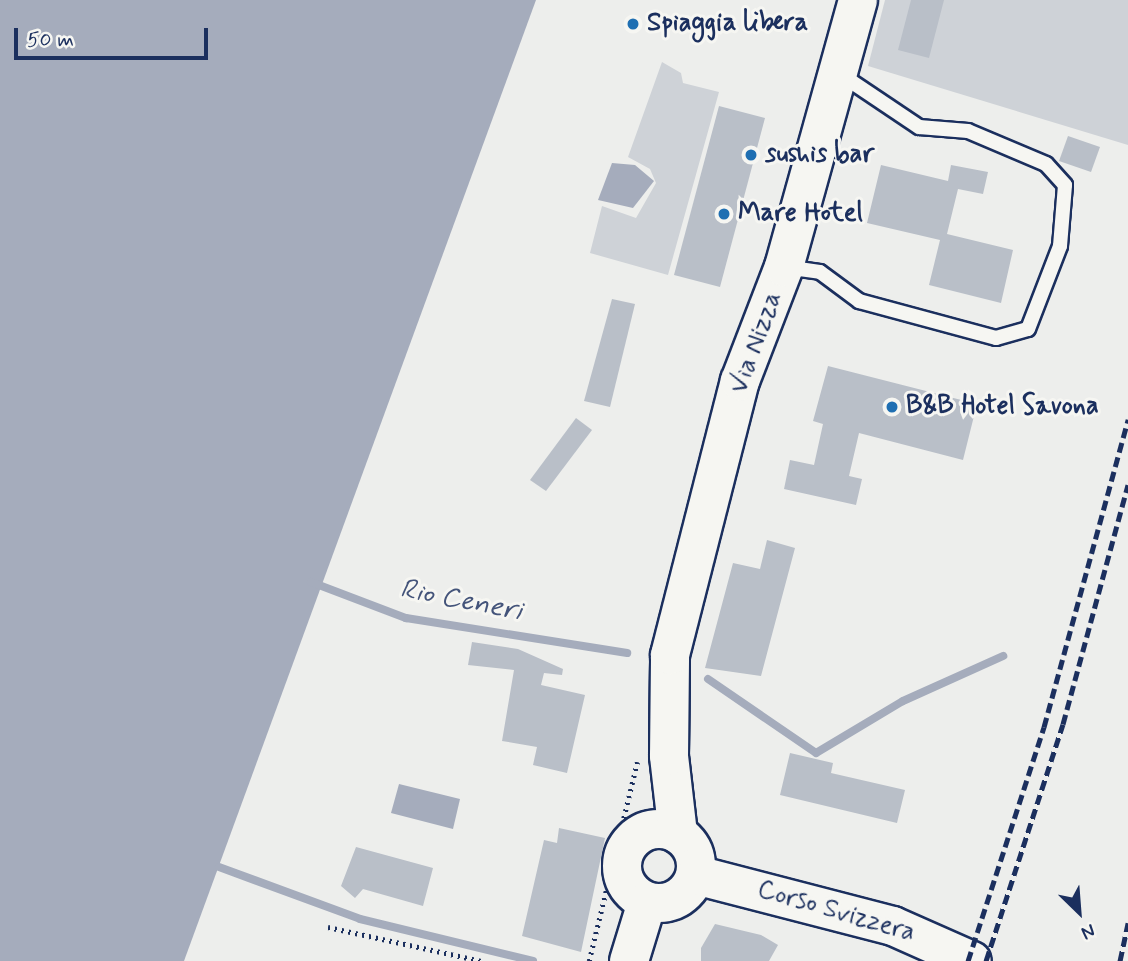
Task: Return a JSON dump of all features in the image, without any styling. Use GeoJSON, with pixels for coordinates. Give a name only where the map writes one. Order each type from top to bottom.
{"type":"FeatureCollection","features":[{"type":"Feature","properties":{"kind":"main road","name":"Via Nizza"},"geometry":{"type":"LineString","coordinates":[[667,688],[670,655],[740,381],[784,267],[858,0]]}},
{"type":"Feature","properties":{"kind":"main road"},"geometry":{"type":"LineString","coordinates":[[663,832],[629,844],[621,866],[628,888],[647,902],[683,895],[696,875],[693,851],[663,832],[646,757],[652,714],[667,688]]}},
{"type":"Feature","properties":{"kind":"main road"},"geometry":{"type":"LineString","coordinates":[[663,832],[667,688]]}},
{"type":"Feature","properties":{"kind":"main road","name":"Corso Svizzera"},"geometry":{"type":"LineString","coordinates":[[696,875],[893,926],[972,961]]}},
{"type":"Feature","properties":{"kind":"main road"},"geometry":{"type":"LineString","coordinates":[[629,961],[647,902]]}},
{"type":"Feature","properties":{"kind":"lane"},"geometry":{"type":"LineString","coordinates":[[784,267],[820,272],[859,301],[996,338],[1028,329],[1060,246],[1065,185],[1046,164],[968,131],[919,127],[836,72]]}},
{"type":"Feature","properties":{"kind":"path"},"geometry":{"type":"LineString","coordinates":[[589,961],[631,771],[646,757]]}},
{"type":"Feature","properties":{"kind":"path"},"geometry":{"type":"LineString","coordinates":[[328,927],[481,961]]}},
{"type":"Feature","properties":{"kind":"shaded area"},"geometry":{"type":"Polygon","coordinates":[[[885,0],[1128,0],[1128,145],[868,66],[885,0]]]}},
{"type":"Feature","properties":{"kind":"shaded area"},"geometry":{"type":"Polygon","coordinates":[[[662,62],[681,73],[683,83],[719,92],[668,275],[590,253],[602,206],[636,218],[656,183],[650,169],[628,157],[662,62]]]}},
{"type":"Feature","properties":{"kind":"water"},"geometry":{"type":"Polygon","coordinates":[[[0,0],[536,0],[184,961],[0,961],[0,0]]]}},
{"type":"Feature","properties":{"kind":"water"},"geometry":{"type":"Polygon","coordinates":[[[612,163],[635,165],[654,181],[633,208],[598,200],[612,163]]]}},
{"type":"Feature","properties":{"kind":"water"},"geometry":{"type":"Polygon","coordinates":[[[399,784],[460,799],[453,829],[391,813],[399,784]]]}},
{"type":"Feature","properties":{"kind":"building"},"geometry":{"type":"Polygon","coordinates":[[[911,0],[944,0],[929,58],[898,50],[911,0]]]}},
{"type":"Feature","properties":{"kind":"building"},"geometry":{"type":"Polygon","coordinates":[[[719,106],[765,118],[720,287],[674,275],[719,106]]]}},
{"type":"Feature","properties":{"kind":"building"},"geometry":{"type":"Polygon","coordinates":[[[1068,136],[1100,147],[1091,172],[1059,161],[1068,136]]]}},
{"type":"Feature","properties":{"kind":"building"},"geometry":{"type":"Polygon","coordinates":[[[881,165],[948,181],[951,165],[988,172],[983,194],[958,189],[947,234],[1013,250],[1001,303],[929,285],[940,240],[867,223],[881,165]]]}},
{"type":"Feature","properties":{"kind":"building"},"geometry":{"type":"Polygon","coordinates":[[[612,299],[635,304],[610,407],[584,401],[612,299]]]}},
{"type":"Feature","properties":{"kind":"building"},"geometry":{"type":"Polygon","coordinates":[[[828,366],[977,404],[963,460],[859,433],[849,476],[862,479],[856,505],[784,489],[790,460],[814,465],[823,424],[813,421],[828,366]]]}},
{"type":"Feature","properties":{"kind":"building"},"geometry":{"type":"Polygon","coordinates":[[[576,418],[592,430],[546,491],[530,480],[576,418]]]}},
{"type":"Feature","properties":{"kind":"building"},"geometry":{"type":"Polygon","coordinates":[[[767,540],[795,548],[761,676],[705,668],[733,563],[760,569],[767,540]]]}},
{"type":"Feature","properties":{"kind":"building"},"geometry":{"type":"Polygon","coordinates":[[[472,642],[518,649],[563,669],[562,675],[544,673],[541,685],[585,695],[567,773],[533,765],[537,747],[502,741],[514,670],[468,665],[472,642]]]}},
{"type":"Feature","properties":{"kind":"building"},"geometry":{"type":"Polygon","coordinates":[[[790,753],[833,763],[831,773],[905,790],[897,823],[780,795],[790,753]]]}},
{"type":"Feature","properties":{"kind":"building"},"geometry":{"type":"Polygon","coordinates":[[[559,828],[605,838],[581,952],[522,936],[544,840],[557,843],[559,828]]]}},
{"type":"Feature","properties":{"kind":"building"},"geometry":{"type":"Polygon","coordinates":[[[356,847],[433,868],[423,906],[363,889],[355,898],[341,886],[356,847]]]}},
{"type":"Feature","properties":{"kind":"building"},"geometry":{"type":"Polygon","coordinates":[[[715,924],[761,935],[778,945],[769,961],[701,961],[701,948],[715,924]]]}},
{"type":"Feature","properties":{"kind":"waterway","name":"Rio Ceneri"},"geometry":{"type":"LineString","coordinates":[[311,582],[406,618],[627,653]]}},
{"type":"Feature","properties":{"kind":"waterway","name":"Rio Ceneri"},"geometry":{"type":"LineString","coordinates":[[708,679],[816,753],[903,701],[1003,656]]}},
{"type":"Feature","properties":{"kind":"waterway"},"geometry":{"type":"LineString","coordinates":[[219,867],[360,919],[533,961]]}},
{"type":"Feature","properties":{"kind":"railway"},"geometry":{"type":"LineString","coordinates":[[968,961],[1044,727],[1128,419]]}},
{"type":"Feature","properties":{"kind":"railway"},"geometry":{"type":"LineString","coordinates":[[986,961],[1063,724],[1128,485]]}},
{"type":"Feature","properties":{"kind":"railway"},"geometry":{"type":"LineString","coordinates":[[1120,961],[1128,923]]}},
{"type":"Feature","properties":{"kind":"place","name":"Spiaggia libera"},"geometry":{"type":"Point","coordinates":[633,24]}},
{"type":"Feature","properties":{"kind":"place","name":"sushis bar"},"geometry":{"type":"Point","coordinates":[751,155]}},
{"type":"Feature","properties":{"kind":"place","name":"Mare Hotel"},"geometry":{"type":"Point","coordinates":[724,214]}},
{"type":"Feature","properties":{"kind":"place","name":"B&B Hotel Savona"},"geometry":{"type":"Point","coordinates":[892,407]}}]}
